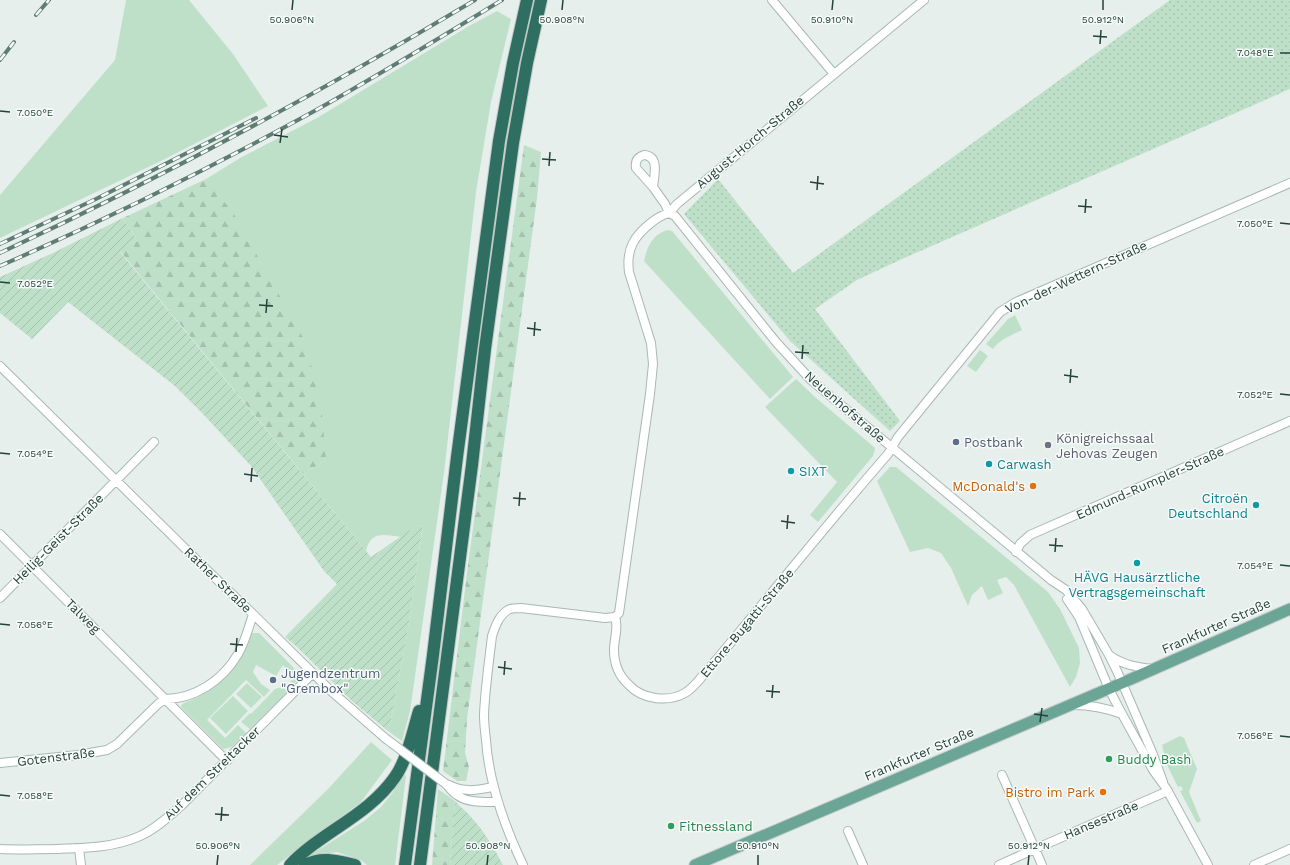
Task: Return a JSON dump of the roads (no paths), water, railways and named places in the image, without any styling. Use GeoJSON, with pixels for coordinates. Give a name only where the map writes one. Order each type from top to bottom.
{"type":"FeatureCollection","features":[{"type":"Feature","properties":{"kind":"highway"},"geometry":{"type":"LineString","coordinates":[[405,865],[499,141],[513,63],[527,0]]}},
{"type":"Feature","properties":{"kind":"highway"},"geometry":{"type":"LineString","coordinates":[[420,865],[472,465],[485,349],[513,143],[527,63],[541,0]]}},
{"type":"Feature","properties":{"kind":"highway"},"geometry":{"type":"LineString","coordinates":[[290,865],[297,857],[319,840],[364,810],[377,798],[396,776],[409,744],[433,655]]}},
{"type":"Feature","properties":{"kind":"highway"},"geometry":{"type":"LineString","coordinates":[[306,865],[312,861],[320,860],[330,860],[356,865]]}},
{"type":"Feature","properties":{"kind":"main road","name":"Frankfurter Straße"},"geometry":{"type":"LineString","coordinates":[[695,865],[1109,689],[1290,608]]}},
{"type":"Feature","properties":{"kind":"street"},"geometry":{"type":"LineString","coordinates":[[772,0],[834,74]]}},
{"type":"Feature","properties":{"kind":"street","name":"August-Horch-Straße"},"geometry":{"type":"LineString","coordinates":[[668,213],[680,201],[924,0]]}},
{"type":"Feature","properties":{"kind":"street","name":"Von-der-Wettern-Straße"},"geometry":{"type":"LineString","coordinates":[[892,448],[898,437],[1000,312],[1016,302],[1290,183]]}},
{"type":"Feature","properties":{"kind":"street","name":"Neuenhofstraße"},"geometry":{"type":"LineString","coordinates":[[653,187],[665,204],[668,213],[675,216],[776,342],[811,380],[1016,552],[1066,590],[1082,609],[1109,655],[1122,683]]}},
{"type":"Feature","properties":{"kind":"street","name":"Ettore-Bugatti-Straße"},"geometry":{"type":"LineString","coordinates":[[668,213],[662,215],[644,228],[635,238],[628,254],[629,272],[651,343],[653,364],[621,603],[619,613],[615,617],[617,624],[614,649],[615,658],[620,675],[629,685],[644,696],[655,698],[672,698],[686,692],[696,684],[892,448]]}},
{"type":"Feature","properties":{"kind":"street","name":"Rather Straße"},"geometry":{"type":"LineString","coordinates":[[0,366],[208,571],[358,715],[385,738],[456,792],[461,798],[497,802]]}},
{"type":"Feature","properties":{"kind":"street","name":"Edmund-Rumpler-Straße"},"geometry":{"type":"LineString","coordinates":[[1016,552],[1020,544],[1030,536],[1290,421]]}},
{"type":"Feature","properties":{"kind":"street","name":"Heilig-Geist-Straße"},"geometry":{"type":"LineString","coordinates":[[0,598],[154,442]]}},
{"type":"Feature","properties":{"kind":"street","name":"Talweg"},"geometry":{"type":"LineString","coordinates":[[0,534],[227,761]]}},
{"type":"Feature","properties":{"kind":"street","name":"Neuenhofstraße"},"geometry":{"type":"LineString","coordinates":[[1051,580],[1070,603],[1079,617],[1109,689]]}},
{"type":"Feature","properties":{"kind":"street"},"geometry":{"type":"LineString","coordinates":[[523,865],[497,802],[487,757],[484,716],[492,636],[495,626],[503,614],[508,610],[521,608],[605,618],[615,617]]}},
{"type":"Feature","properties":{"kind":"street"},"geometry":{"type":"LineString","coordinates":[[165,699],[175,699],[193,694],[210,685],[219,677],[238,655],[253,614]]}},
{"type":"Feature","properties":{"kind":"street","name":"Frankfurter Straße"},"geometry":{"type":"LineString","coordinates":[[1109,655],[1127,665],[1138,668],[1154,669]]}},
{"type":"Feature","properties":{"kind":"street","name":"Auf dem Streitacker"},"geometry":{"type":"LineString","coordinates":[[0,849],[15,850],[102,847],[141,836],[182,806],[313,673]]}},
{"type":"Feature","properties":{"kind":"street"},"geometry":{"type":"LineString","coordinates":[[1122,683],[1152,752],[1163,782],[1208,865]]}},
{"type":"Feature","properties":{"kind":"street"},"geometry":{"type":"LineString","coordinates":[[1109,689],[1152,768],[1163,782]]}},
{"type":"Feature","properties":{"kind":"street","name":"Gotenstraße"},"geometry":{"type":"LineString","coordinates":[[0,763],[78,755],[107,750],[117,744],[165,699]]}},
{"type":"Feature","properties":{"kind":"street"},"geometry":{"type":"LineString","coordinates":[[1070,705],[1099,707],[1122,714]]}},
{"type":"Feature","properties":{"kind":"street"},"geometry":{"type":"LineString","coordinates":[[1002,775],[1042,865]]}},
{"type":"Feature","properties":{"kind":"street"},"geometry":{"type":"LineString","coordinates":[[456,792],[493,787]]}},
{"type":"Feature","properties":{"kind":"street","name":"Hansestraße"},"geometry":{"type":"LineString","coordinates":[[999,865],[1168,791]]}},
{"type":"Feature","properties":{"kind":"street"},"geometry":{"type":"LineString","coordinates":[[848,832],[864,865]]}},
{"type":"Feature","properties":{"kind":"street"},"geometry":{"type":"LineString","coordinates":[[79,848],[81,865]]}},
{"type":"Feature","properties":{"kind":"street"},"geometry":{"type":"LineString","coordinates":[[1254,865],[1290,849]]}},
{"type":"Feature","properties":{"kind":"railway"},"geometry":{"type":"LineString","coordinates":[[36,15],[49,0]]}},
{"type":"Feature","properties":{"kind":"railway"},"geometry":{"type":"LineString","coordinates":[[0,253],[181,164],[359,68],[475,0]]}},
{"type":"Feature","properties":{"kind":"railway"},"geometry":{"type":"LineString","coordinates":[[0,266],[39,249],[195,174],[309,114],[430,44],[502,0]]}},
{"type":"Feature","properties":{"kind":"railway"},"geometry":{"type":"LineString","coordinates":[[0,60],[14,42]]}},
{"type":"Feature","properties":{"kind":"railway"},"geometry":{"type":"LineString","coordinates":[[0,244],[96,199],[256,118]]}},
{"type":"Feature","properties":{"kind":"place","name":"Postbank"},"geometry":{"type":"Point","coordinates":[956,442]}},
{"type":"Feature","properties":{"kind":"place","name":"Königreichssaal Jehovas Zeugen"},"geometry":{"type":"Point","coordinates":[1048,445]}},
{"type":"Feature","properties":{"kind":"place","name":"Carwash"},"geometry":{"type":"Point","coordinates":[989,464]}},
{"type":"Feature","properties":{"kind":"place","name":"SIXT"},"geometry":{"type":"Point","coordinates":[791,471]}},
{"type":"Feature","properties":{"kind":"place","name":"McDonald's"},"geometry":{"type":"Point","coordinates":[1033,486]}},
{"type":"Feature","properties":{"kind":"place","name":"Citroën Deutschland"},"geometry":{"type":"Point","coordinates":[1256,505]}},
{"type":"Feature","properties":{"kind":"place","name":"HÄVG Hausärztliche Vertragsgemeinschaft"},"geometry":{"type":"Point","coordinates":[1137,563]}},
{"type":"Feature","properties":{"kind":"place","name":"Jugendzentrum \"Grembox\""},"geometry":{"type":"Point","coordinates":[273,680]}},
{"type":"Feature","properties":{"kind":"place","name":"Buddy Bash"},"geometry":{"type":"Point","coordinates":[1109,759]}},
{"type":"Feature","properties":{"kind":"place","name":"Bistro im Park"},"geometry":{"type":"Point","coordinates":[1103,792]}},
{"type":"Feature","properties":{"kind":"place","name":"Fitnessland"},"geometry":{"type":"Point","coordinates":[671,826]}}]}
